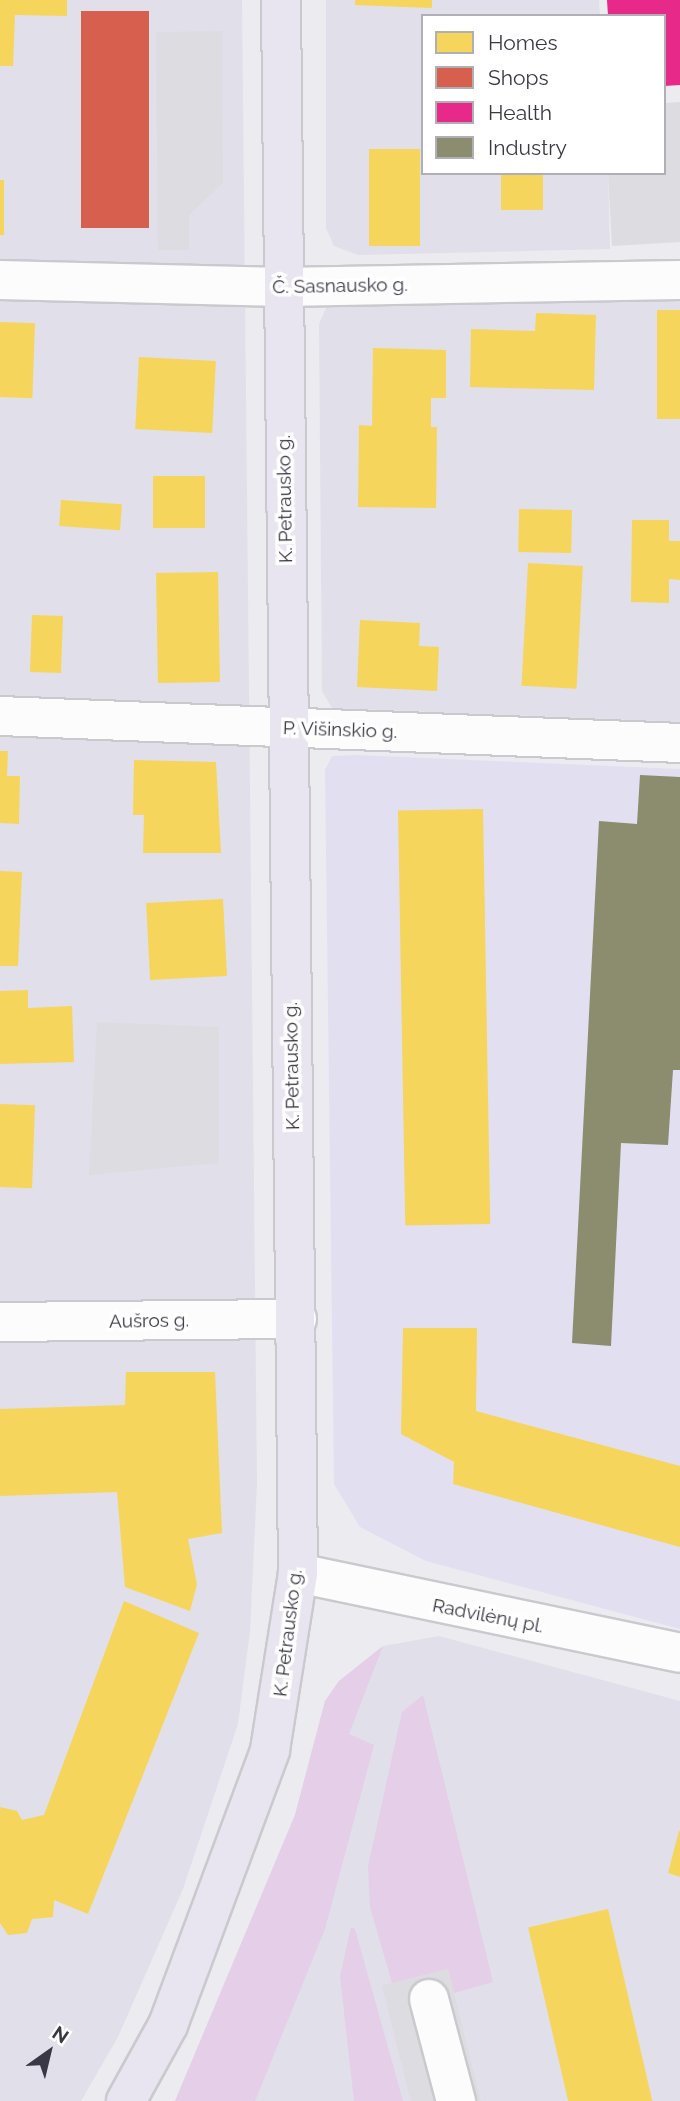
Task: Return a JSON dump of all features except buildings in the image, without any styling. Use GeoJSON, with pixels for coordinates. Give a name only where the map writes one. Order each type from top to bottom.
{"type":"FeatureCollection","features":[{"type":"Feature","properties":{"kind":"main road","name":"K. Petrausko g."},"geometry":{"type":"LineString","coordinates":[[126,2101],[168,2025],[270,1750],[298,1573],[297,1319],[282,287],[281,0]]}},
{"type":"Feature","properties":{"kind":"street","name":"Č. Sasnausko g."},"geometry":{"type":"LineString","coordinates":[[0,280],[282,287],[680,280]]}},
{"type":"Feature","properties":{"kind":"street","name":"P. Višinskio g."},"geometry":{"type":"LineString","coordinates":[[0,716],[680,743]]}},
{"type":"Feature","properties":{"kind":"street","name":"Aušros g."},"geometry":{"type":"LineString","coordinates":[[0,1322],[297,1319]]}},
{"type":"Feature","properties":{"kind":"street","name":"Radvilėnų pl."},"geometry":{"type":"LineString","coordinates":[[298,1573],[680,1653]]}},
{"type":"Feature","properties":{"kind":"street"},"geometry":{"type":"LineString","coordinates":[[429,1999],[456,2101]]}},
{"type":"Feature","properties":{"kind":"shaded area"},"geometry":{"type":"Polygon","coordinates":[[[0,0],[242,0],[257,1484],[250,1631],[238,1724],[183,1889],[118,2037],[81,2101],[0,2101],[0,0]]]}},
{"type":"Feature","properties":{"kind":"shaded area"},"geometry":{"type":"Polygon","coordinates":[[[326,0],[599,0],[600,14],[421,14],[421,175],[608,175],[610,249],[358,255],[334,246],[326,228],[326,0]]]}},
{"type":"Feature","properties":{"kind":"shaded area"},"geometry":{"type":"Polygon","coordinates":[[[222,31],[223,183],[189,215],[189,250],[158,250],[156,32],[222,31]]]}},
{"type":"Feature","properties":{"kind":"shaded area"},"geometry":{"type":"Polygon","coordinates":[[[680,102],[680,242],[612,246],[608,175],[666,175],[666,103],[680,102]]]}},
{"type":"Feature","properties":{"kind":"shaded area"},"geometry":{"type":"Polygon","coordinates":[[[680,290],[680,722],[332,708],[322,691],[319,324],[327,306],[335,300],[680,290]]]}},
{"type":"Feature","properties":{"kind":"shaded area"},"geometry":{"type":"Polygon","coordinates":[[[332,756],[680,769],[680,1629],[426,1561],[360,1527],[334,1484],[325,770],[332,756]]]}},
{"type":"Feature","properties":{"kind":"shaded area"},"geometry":{"type":"Polygon","coordinates":[[[97,1022],[219,1027],[219,1163],[89,1175],[97,1022]]]}},
{"type":"Feature","properties":{"kind":"shaded area"},"geometry":{"type":"Polygon","coordinates":[[[439,1636],[680,1701],[680,2101],[175,2101],[295,1815],[325,1701],[339,1681],[383,1646],[439,1636]]]}},
{"type":"Feature","properties":{"kind":"shaded area"},"geometry":{"type":"Polygon","coordinates":[[[383,1646],[349,1734],[374,1745],[325,1929],[255,2101],[175,2101],[295,1815],[325,1701],[339,1681],[383,1646]]]}},
{"type":"Feature","properties":{"kind":"shaded area"},"geometry":{"type":"Polygon","coordinates":[[[423,1695],[493,1982],[454,1993],[447,1970],[392,1983],[370,1907],[368,1866],[402,1712],[423,1695]]]}},
{"type":"Feature","properties":{"kind":"shaded area"},"geometry":{"type":"Polygon","coordinates":[[[351,1927],[355,1929],[403,2101],[354,2101],[340,1976],[351,1927]]]}},
{"type":"Feature","properties":{"kind":"shaded area"},"geometry":{"type":"Polygon","coordinates":[[[448,1969],[481,2101],[411,2101],[382,1985],[448,1969]]]}}]}
